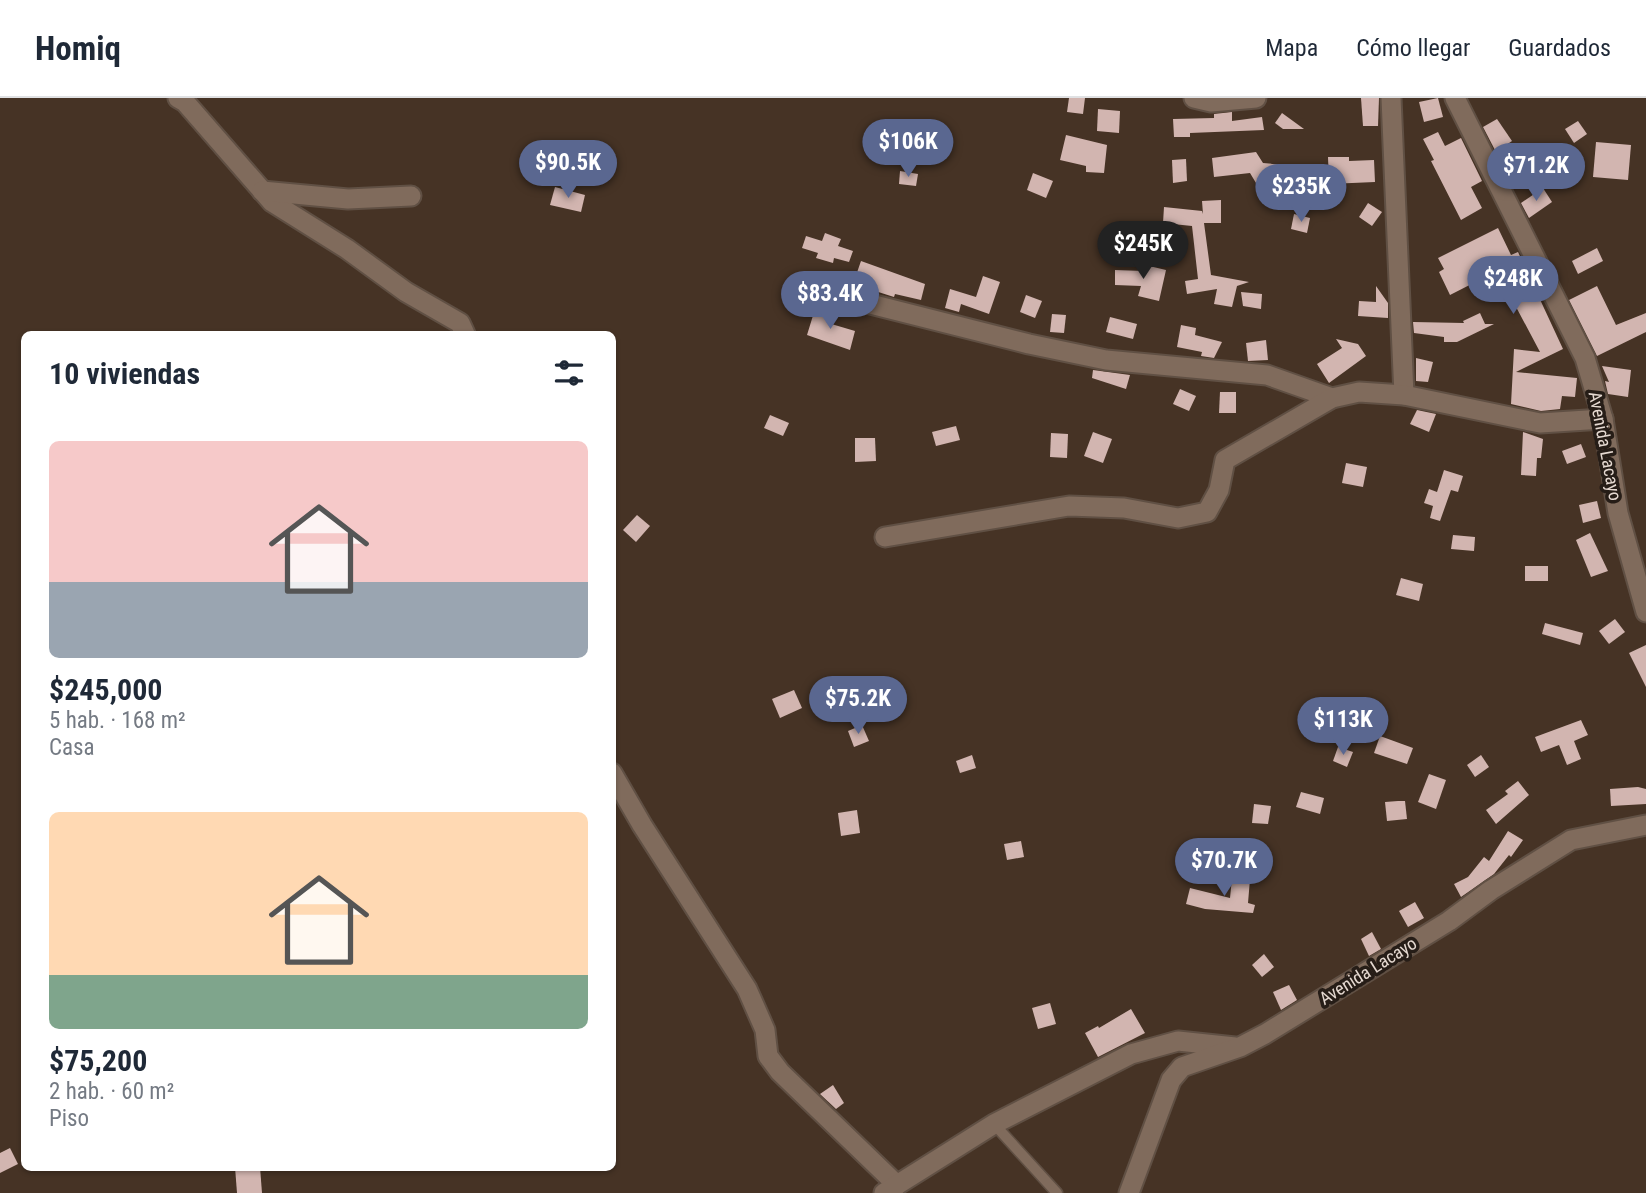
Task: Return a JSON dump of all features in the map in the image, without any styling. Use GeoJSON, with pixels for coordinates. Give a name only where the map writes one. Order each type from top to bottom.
{"type":"FeatureCollection","features":[{"type":"Feature","properties":{"kind":"street"},"geometry":{"type":"LineString","coordinates":[[178,98],[185,102],[272,202],[347,249],[406,292],[460,323],[464,331]]}},
{"type":"Feature","properties":{"kind":"street"},"geometry":{"type":"LineString","coordinates":[[1195,98],[1211,102],[1256,98]]}},
{"type":"Feature","properties":{"kind":"street"},"geometry":{"type":"LineString","coordinates":[[1391,98],[1404,395]]}},
{"type":"Feature","properties":{"kind":"street","name":"Avenida Lacayo"},"geometry":{"type":"LineString","coordinates":[[1455,98],[1585,358],[1603,419],[1618,513],[1646,612]]}},
{"type":"Feature","properties":{"kind":"street"},"geometry":{"type":"LineString","coordinates":[[262,191],[348,199],[411,196]]}},
{"type":"Feature","properties":{"kind":"street"},"geometry":{"type":"LineString","coordinates":[[803,287],[1042,347],[1106,360],[1266,375],[1332,398]]}},
{"type":"Feature","properties":{"kind":"street"},"geometry":{"type":"LineString","coordinates":[[885,537],[1069,506],[1124,509],[1178,518],[1207,512],[1220,490],[1225,460],[1332,398],[1359,391],[1404,395],[1540,423],[1603,419]]}},
{"type":"Feature","properties":{"kind":"street"},"geometry":{"type":"LineString","coordinates":[[616,780],[747,989],[765,1030],[768,1056],[890,1189],[994,1124],[1131,1054],[1178,1041],[1240,1047]]}},
{"type":"Feature","properties":{"kind":"street","name":"Avenida Lacayo"},"geometry":{"type":"LineString","coordinates":[[1129,1193],[1171,1080],[1182,1067],[1240,1047],[1449,921],[1491,890],[1571,841],[1646,825]]}},
{"type":"Feature","properties":{"kind":"lane"},"geometry":{"type":"LineString","coordinates":[[994,1124],[1057,1193]]}},
{"type":"Feature","properties":{"kind":"building"},"geometry":{"type":"Polygon","coordinates":[[[1069,98],[1085,98],[1083,114],[1067,112],[1069,98]]]}},
{"type":"Feature","properties":{"kind":"building"},"geometry":{"type":"Polygon","coordinates":[[[1361,98],[1379,98],[1378,126],[1363,126],[1361,98]]]}},
{"type":"Feature","properties":{"kind":"building"},"geometry":{"type":"Polygon","coordinates":[[[1438,98],[1443,117],[1424,122],[1419,102],[1438,98]]]}},
{"type":"Feature","properties":{"kind":"building"},"geometry":{"type":"Polygon","coordinates":[[[1098,109],[1120,111],[1119,133],[1097,131],[1098,109]]]}},
{"type":"Feature","properties":{"kind":"building"},"geometry":{"type":"Polygon","coordinates":[[[1232,112],[1232,121],[1262,117],[1264,130],[1190,133],[1190,137],[1174,137],[1173,119],[1214,118],[1214,114],[1232,112]]]}},
{"type":"Feature","properties":{"kind":"building"},"geometry":{"type":"Polygon","coordinates":[[[1282,113],[1304,129],[1283,129],[1275,123],[1282,113]]]}},
{"type":"Feature","properties":{"kind":"building"},"geometry":{"type":"Polygon","coordinates":[[[1497,119],[1512,141],[1496,152],[1483,127],[1497,119]]]}},
{"type":"Feature","properties":{"kind":"building"},"geometry":{"type":"Polygon","coordinates":[[[1578,121],[1587,134],[1574,143],[1565,129],[1578,121]]]}},
{"type":"Feature","properties":{"kind":"building"},"geometry":{"type":"Polygon","coordinates":[[[1438,132],[1445,146],[1461,138],[1482,181],[1471,187],[1482,208],[1461,220],[1431,161],[1434,160],[1423,139],[1438,132]]]}},
{"type":"Feature","properties":{"kind":"building"},"geometry":{"type":"Polygon","coordinates":[[[1066,135],[1107,145],[1104,173],[1086,172],[1086,166],[1060,160],[1066,135]]]}},
{"type":"Feature","properties":{"kind":"building"},"geometry":{"type":"Polygon","coordinates":[[[1596,142],[1631,145],[1628,180],[1593,177],[1596,142]]]}},
{"type":"Feature","properties":{"kind":"building"},"geometry":{"type":"Polygon","coordinates":[[[1256,152],[1263,163],[1306,167],[1305,185],[1278,183],[1280,167],[1256,183],[1250,173],[1214,177],[1212,158],[1256,152]]]}},
{"type":"Feature","properties":{"kind":"building"},"geometry":{"type":"Polygon","coordinates":[[[1328,157],[1349,157],[1349,161],[1374,160],[1375,182],[1329,184],[1328,157]]]}},
{"type":"Feature","properties":{"kind":"building"},"geometry":{"type":"Polygon","coordinates":[[[1186,159],[1187,181],[1173,183],[1172,160],[1186,159]]]}},
{"type":"Feature","properties":{"kind":"building"},"geometry":{"type":"Polygon","coordinates":[[[900,171],[918,174],[916,186],[899,184],[900,171]]]}},
{"type":"Feature","properties":{"kind":"building"},"geometry":{"type":"Polygon","coordinates":[[[1033,173],[1053,181],[1046,198],[1027,190],[1033,173]]]}},
{"type":"Feature","properties":{"kind":"building"},"geometry":{"type":"Polygon","coordinates":[[[555,187],[585,195],[581,212],[550,205],[555,187]]]}},
{"type":"Feature","properties":{"kind":"building"},"geometry":{"type":"Polygon","coordinates":[[[1543,188],[1552,202],[1529,218],[1521,203],[1543,188]]]}},
{"type":"Feature","properties":{"kind":"building"},"geometry":{"type":"Polygon","coordinates":[[[1221,200],[1221,223],[1204,223],[1211,275],[1249,282],[1237,286],[1232,307],[1214,304],[1217,289],[1187,294],[1185,281],[1198,279],[1192,226],[1163,223],[1164,207],[1202,211],[1203,214],[1202,201],[1221,200]]]}},
{"type":"Feature","properties":{"kind":"building"},"geometry":{"type":"Polygon","coordinates":[[[1368,203],[1382,212],[1372,226],[1359,217],[1368,203]]]}},
{"type":"Feature","properties":{"kind":"building"},"geometry":{"type":"Polygon","coordinates":[[[1294,214],[1310,218],[1307,233],[1291,229],[1294,214]]]}},
{"type":"Feature","properties":{"kind":"building"},"geometry":{"type":"Polygon","coordinates":[[[1498,228],[1511,255],[1518,252],[1563,349],[1516,372],[1577,378],[1575,397],[1562,396],[1560,409],[1541,411],[1511,404],[1514,349],[1540,352],[1497,271],[1450,295],[1439,272],[1444,269],[1438,258],[1498,228]]]}},
{"type":"Feature","properties":{"kind":"building"},"geometry":{"type":"Polygon","coordinates":[[[825,233],[841,239],[838,246],[853,251],[849,262],[834,258],[833,263],[816,258],[818,253],[802,248],[806,236],[822,241],[825,233]]]}},
{"type":"Feature","properties":{"kind":"building"},"geometry":{"type":"Polygon","coordinates":[[[1597,248],[1603,261],[1578,274],[1572,261],[1597,248]]]}},
{"type":"Feature","properties":{"kind":"building"},"geometry":{"type":"Polygon","coordinates":[[[861,261],[925,284],[921,300],[895,294],[894,297],[853,284],[861,261]]]}},
{"type":"Feature","properties":{"kind":"building"},"geometry":{"type":"Polygon","coordinates":[[[1145,265],[1166,270],[1159,301],[1138,296],[1141,286],[1115,285],[1115,270],[1144,271],[1145,265]]]}},
{"type":"Feature","properties":{"kind":"building"},"geometry":{"type":"Polygon","coordinates":[[[983,276],[1000,282],[989,314],[961,304],[959,312],[945,308],[950,289],[976,297],[983,276]]]}},
{"type":"Feature","properties":{"kind":"building"},"geometry":{"type":"Polygon","coordinates":[[[1376,286],[1388,303],[1388,318],[1358,316],[1359,301],[1376,302],[1376,286]]]}},
{"type":"Feature","properties":{"kind":"building"},"geometry":{"type":"Polygon","coordinates":[[[1597,286],[1616,325],[1646,313],[1646,332],[1597,356],[1569,300],[1597,286]]]}},
{"type":"Feature","properties":{"kind":"building"},"geometry":{"type":"Polygon","coordinates":[[[1241,292],[1262,294],[1261,309],[1243,306],[1241,292]]]}},
{"type":"Feature","properties":{"kind":"building"},"geometry":{"type":"Polygon","coordinates":[[[1026,295],[1042,301],[1035,318],[1020,312],[1026,295]]]}},
{"type":"Feature","properties":{"kind":"building"},"geometry":{"type":"Polygon","coordinates":[[[815,309],[831,314],[828,323],[855,331],[850,350],[807,335],[815,309]]]}},
{"type":"Feature","properties":{"kind":"building"},"geometry":{"type":"Polygon","coordinates":[[[1480,313],[1485,324],[1494,324],[1457,342],[1444,342],[1444,337],[1414,333],[1413,322],[1464,323],[1463,321],[1480,313]]]}},
{"type":"Feature","properties":{"kind":"building"},"geometry":{"type":"Polygon","coordinates":[[[1052,314],[1066,315],[1064,333],[1050,332],[1052,314]]]}},
{"type":"Feature","properties":{"kind":"building"},"geometry":{"type":"Polygon","coordinates":[[[1110,317],[1137,324],[1133,339],[1106,332],[1110,317]]]}},
{"type":"Feature","properties":{"kind":"building"},"geometry":{"type":"Polygon","coordinates":[[[1181,325],[1196,328],[1195,335],[1222,342],[1214,358],[1201,356],[1202,352],[1177,347],[1181,325]]]}},
{"type":"Feature","properties":{"kind":"building"},"geometry":{"type":"Polygon","coordinates":[[[1336,339],[1358,344],[1366,356],[1329,383],[1317,364],[1342,348],[1336,339]]]}},
{"type":"Feature","properties":{"kind":"building"},"geometry":{"type":"Polygon","coordinates":[[[1266,340],[1268,360],[1248,361],[1246,343],[1266,340]]]}},
{"type":"Feature","properties":{"kind":"building"},"geometry":{"type":"Polygon","coordinates":[[[1416,358],[1433,362],[1428,382],[1416,381],[1416,358]]]}},
{"type":"Feature","properties":{"kind":"building"},"geometry":{"type":"Polygon","coordinates":[[[1602,366],[1631,370],[1628,397],[1608,394],[1605,381],[1609,382],[1602,366]]]}},
{"type":"Feature","properties":{"kind":"building"},"geometry":{"type":"Polygon","coordinates":[[[1093,370],[1130,375],[1126,389],[1092,378],[1093,370]]]}},
{"type":"Feature","properties":{"kind":"building"},"geometry":{"type":"Polygon","coordinates":[[[1180,389],[1196,396],[1189,411],[1173,404],[1180,389]]]}},
{"type":"Feature","properties":{"kind":"building"},"geometry":{"type":"Polygon","coordinates":[[[1220,392],[1236,392],[1236,413],[1219,413],[1220,392]]]}},
{"type":"Feature","properties":{"kind":"building"},"geometry":{"type":"Polygon","coordinates":[[[1417,410],[1436,414],[1429,432],[1410,424],[1417,410]]]}},
{"type":"Feature","properties":{"kind":"building"},"geometry":{"type":"Polygon","coordinates":[[[770,415],[789,423],[783,436],[764,428],[770,415]]]}},
{"type":"Feature","properties":{"kind":"building"},"geometry":{"type":"Polygon","coordinates":[[[956,426],[960,440],[936,446],[932,432],[956,426]]]}},
{"type":"Feature","properties":{"kind":"building"},"geometry":{"type":"Polygon","coordinates":[[[1093,432],[1112,439],[1103,463],[1084,456],[1093,432]]]}},
{"type":"Feature","properties":{"kind":"building"},"geometry":{"type":"Polygon","coordinates":[[[1523,432],[1543,439],[1541,458],[1537,458],[1536,476],[1521,475],[1523,432]]]}},
{"type":"Feature","properties":{"kind":"building"},"geometry":{"type":"Polygon","coordinates":[[[1051,433],[1068,434],[1067,458],[1050,457],[1051,433]]]}},
{"type":"Feature","properties":{"kind":"building"},"geometry":{"type":"Polygon","coordinates":[[[855,438],[875,438],[876,461],[855,462],[855,438]]]}},
{"type":"Feature","properties":{"kind":"building"},"geometry":{"type":"Polygon","coordinates":[[[1581,444],[1586,457],[1567,464],[1562,451],[1581,444]]]}},
{"type":"Feature","properties":{"kind":"building"},"geometry":{"type":"Polygon","coordinates":[[[1346,463],[1367,467],[1363,487],[1342,483],[1346,463]]]}},
{"type":"Feature","properties":{"kind":"building"},"geometry":{"type":"Polygon","coordinates":[[[1444,470],[1463,476],[1458,492],[1451,490],[1440,521],[1430,518],[1433,506],[1424,503],[1429,489],[1437,492],[1444,470]]]}},
{"type":"Feature","properties":{"kind":"building"},"geometry":{"type":"Polygon","coordinates":[[[1597,501],[1601,518],[1583,523],[1579,505],[1597,501]]]}},
{"type":"Feature","properties":{"kind":"building"},"geometry":{"type":"Polygon","coordinates":[[[637,515],[650,526],[636,542],[623,530],[637,515]]]}},
{"type":"Feature","properties":{"kind":"building"},"geometry":{"type":"Polygon","coordinates":[[[1590,533],[1608,571],[1591,577],[1576,540],[1590,533]]]}},
{"type":"Feature","properties":{"kind":"building"},"geometry":{"type":"Polygon","coordinates":[[[1453,535],[1475,537],[1474,551],[1451,549],[1453,535]]]}},
{"type":"Feature","properties":{"kind":"building"},"geometry":{"type":"Polygon","coordinates":[[[1525,566],[1548,566],[1548,581],[1525,581],[1525,566]]]}},
{"type":"Feature","properties":{"kind":"building"},"geometry":{"type":"Polygon","coordinates":[[[1401,578],[1423,584],[1419,601],[1396,595],[1401,578]]]}},
{"type":"Feature","properties":{"kind":"building"},"geometry":{"type":"Polygon","coordinates":[[[1615,619],[1625,632],[1609,644],[1599,631],[1615,619]]]}},
{"type":"Feature","properties":{"kind":"building"},"geometry":{"type":"Polygon","coordinates":[[[1545,623],[1583,633],[1580,645],[1542,634],[1545,623]]]}},
{"type":"Feature","properties":{"kind":"building"},"geometry":{"type":"Polygon","coordinates":[[[1646,645],[1646,687],[1629,653],[1646,645]]]}},
{"type":"Feature","properties":{"kind":"building"},"geometry":{"type":"Polygon","coordinates":[[[794,690],[802,708],[780,718],[772,699],[794,690]]]}},
{"type":"Feature","properties":{"kind":"building"},"geometry":{"type":"Polygon","coordinates":[[[1581,720],[1588,735],[1574,741],[1581,759],[1567,765],[1559,745],[1541,752],[1535,737],[1581,720]]]}},
{"type":"Feature","properties":{"kind":"building"},"geometry":{"type":"Polygon","coordinates":[[[862,725],[869,741],[854,747],[848,731],[862,725]]]}},
{"type":"Feature","properties":{"kind":"building"},"geometry":{"type":"Polygon","coordinates":[[[1380,736],[1413,748],[1407,764],[1374,753],[1380,736]]]}},
{"type":"Feature","properties":{"kind":"building"},"geometry":{"type":"Polygon","coordinates":[[[1338,747],[1353,752],[1347,767],[1333,761],[1338,747]]]}},
{"type":"Feature","properties":{"kind":"building"},"geometry":{"type":"Polygon","coordinates":[[[972,755],[976,768],[960,773],[956,761],[972,755]]]}},
{"type":"Feature","properties":{"kind":"building"},"geometry":{"type":"Polygon","coordinates":[[[1481,755],[1489,767],[1475,777],[1467,765],[1481,755]]]}},
{"type":"Feature","properties":{"kind":"building"},"geometry":{"type":"Polygon","coordinates":[[[1429,774],[1446,780],[1436,809],[1418,802],[1429,774]]]}},
{"type":"Feature","properties":{"kind":"building"},"geometry":{"type":"Polygon","coordinates":[[[1518,781],[1529,795],[1496,824],[1486,810],[1508,794],[1505,791],[1518,781]]]}},
{"type":"Feature","properties":{"kind":"building"},"geometry":{"type":"Polygon","coordinates":[[[1610,789],[1646,789],[1646,804],[1611,806],[1610,789]]]}},
{"type":"Feature","properties":{"kind":"building"},"geometry":{"type":"Polygon","coordinates":[[[1301,792],[1324,798],[1320,814],[1296,807],[1301,792]]]}},
{"type":"Feature","properties":{"kind":"building"},"geometry":{"type":"Polygon","coordinates":[[[1405,801],[1407,819],[1387,821],[1385,802],[1405,801]]]}},
{"type":"Feature","properties":{"kind":"building"},"geometry":{"type":"Polygon","coordinates":[[[1254,804],[1271,806],[1268,824],[1252,823],[1254,804]]]}},
{"type":"Feature","properties":{"kind":"building"},"geometry":{"type":"Polygon","coordinates":[[[857,810],[860,833],[841,836],[838,813],[857,810]]]}},
{"type":"Feature","properties":{"kind":"building"},"geometry":{"type":"Polygon","coordinates":[[[1508,831],[1523,840],[1511,857],[1509,855],[1494,874],[1461,897],[1454,884],[1468,877],[1484,857],[1489,861],[1508,831]]]}},
{"type":"Feature","properties":{"kind":"building"},"geometry":{"type":"Polygon","coordinates":[[[1021,841],[1024,857],[1007,860],[1004,844],[1021,841]]]}},
{"type":"Feature","properties":{"kind":"building"},"geometry":{"type":"Polygon","coordinates":[[[1232,878],[1250,879],[1248,903],[1255,905],[1253,913],[1205,909],[1186,904],[1190,888],[1230,898],[1232,878]]]}},
{"type":"Feature","properties":{"kind":"building"},"geometry":{"type":"Polygon","coordinates":[[[1415,902],[1424,918],[1408,927],[1399,911],[1415,902]]]}},
{"type":"Feature","properties":{"kind":"building"},"geometry":{"type":"Polygon","coordinates":[[[1372,932],[1381,949],[1369,956],[1361,939],[1372,932]]]}},
{"type":"Feature","properties":{"kind":"building"},"geometry":{"type":"Polygon","coordinates":[[[1264,954],[1274,967],[1262,977],[1252,965],[1264,954]]]}},
{"type":"Feature","properties":{"kind":"building"},"geometry":{"type":"Polygon","coordinates":[[[1289,985],[1297,1000],[1281,1010],[1273,992],[1289,985]]]}},
{"type":"Feature","properties":{"kind":"building"},"geometry":{"type":"Polygon","coordinates":[[[1050,1003],[1056,1024],[1038,1029],[1032,1008],[1050,1003]]]}},
{"type":"Feature","properties":{"kind":"building"},"geometry":{"type":"Polygon","coordinates":[[[1131,1009],[1145,1033],[1098,1057],[1085,1033],[1131,1009]]]}},
{"type":"Feature","properties":{"kind":"building"},"geometry":{"type":"Polygon","coordinates":[[[833,1085],[844,1103],[836,1109],[820,1094],[833,1085]]]}},
{"type":"Feature","properties":{"kind":"building"},"geometry":{"type":"Polygon","coordinates":[[[10,1148],[18,1164],[0,1173],[0,1153],[10,1148]]]}},
{"type":"Feature","properties":{"kind":"building"},"geometry":{"type":"Polygon","coordinates":[[[235,1171],[260,1171],[262,1193],[237,1193],[235,1171]]]}}]}
